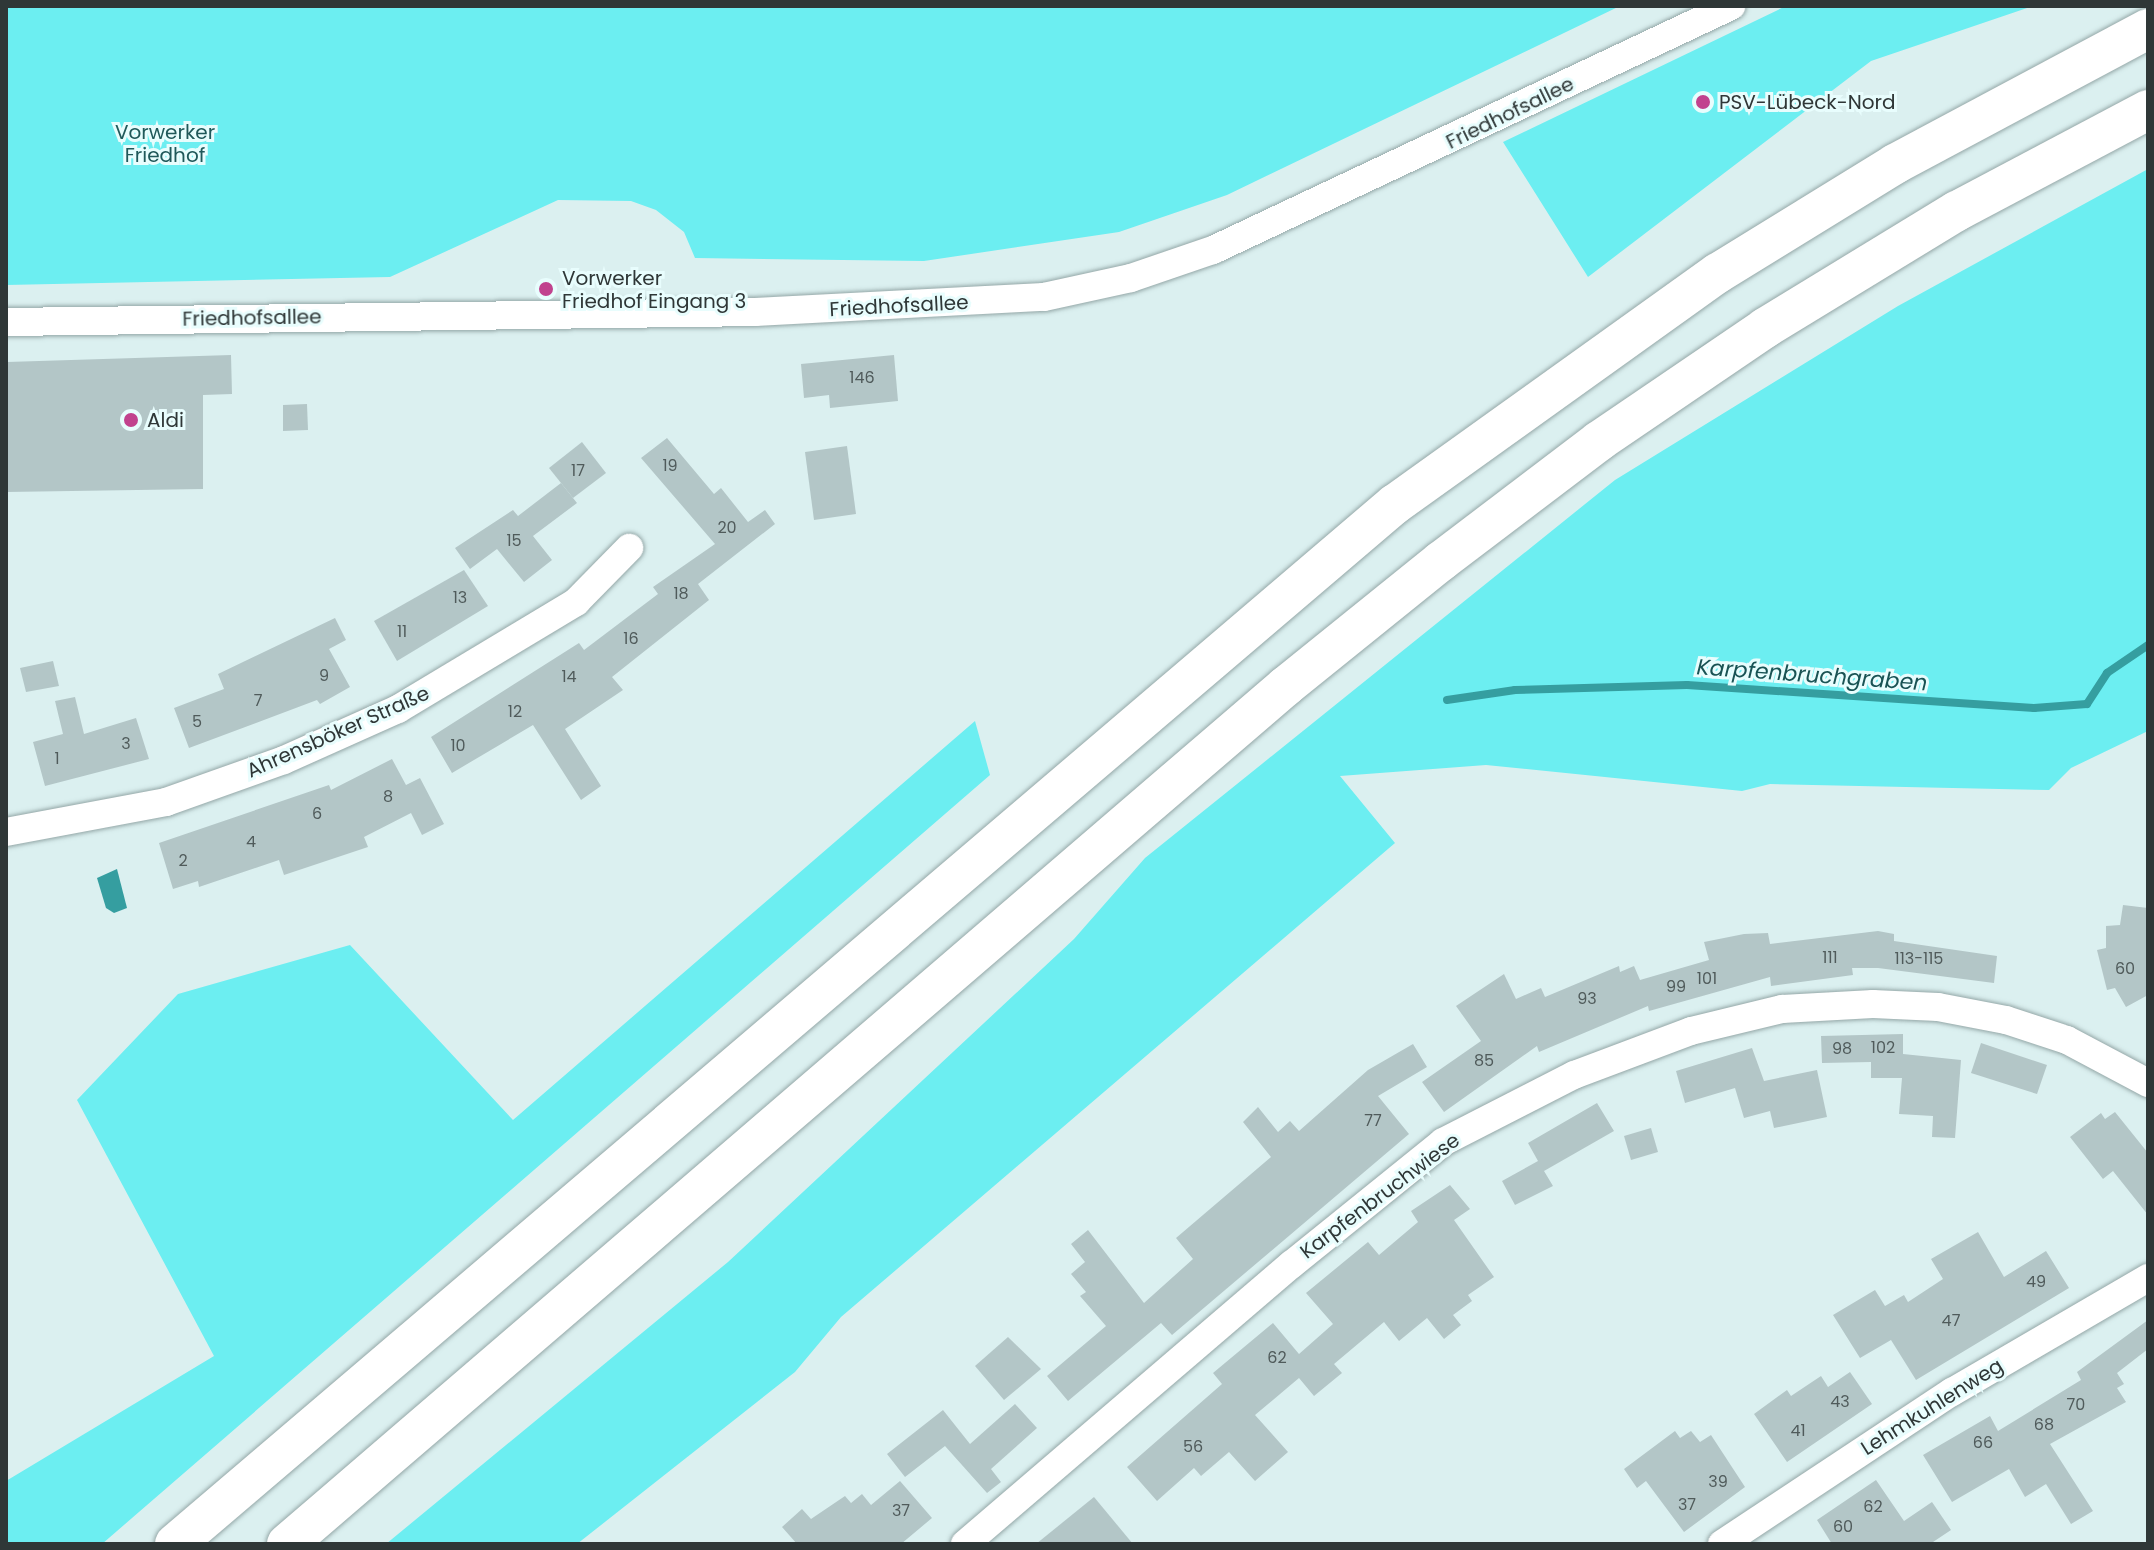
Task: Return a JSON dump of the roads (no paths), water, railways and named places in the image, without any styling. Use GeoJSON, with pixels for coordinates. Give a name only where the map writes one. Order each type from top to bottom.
{"type":"FeatureCollection","features":[{"type":"Feature","properties":{"kind":"highway"},"geometry":{"type":"LineString","coordinates":[[175,1544],[1395,504],[1718,273],[1895,164],[2148,29]]}},
{"type":"Feature","properties":{"kind":"highway"},"geometry":{"type":"LineString","coordinates":[[287,1544],[1286,686],[1441,561],[1599,441],[1765,328],[1957,211],[2148,110]]}},
{"type":"Feature","properties":{"kind":"street","name":"Friedhofsallee"},"geometry":{"type":"LineString","coordinates":[[6,322],[755,312],[1044,297],[1131,278],[1213,250],[1731,6]]}},
{"type":"Feature","properties":{"kind":"street","name":"Ahrensböker Straße"},"geometry":{"type":"LineString","coordinates":[[6,832],[166,802],[284,760],[398,709],[576,602],[629,548]]}},
{"type":"Feature","properties":{"kind":"street","name":"Karpfenbruchwiese"},"geometry":{"type":"LineString","coordinates":[[981,1539],[1292,1264],[1443,1142],[1589,1069],[1691,1031],[1782,1009],[1873,1004],[1938,1007],[2006,1020],[2067,1040],[2148,1083]]}},
{"type":"Feature","properties":{"kind":"street","name":"Lehmkuhlenweg"},"geometry":{"type":"LineString","coordinates":[[1722,1544],[1952,1392],[2148,1278]]}},
{"type":"Feature","properties":{"kind":"waterway","name":"Karpfenbruchgraben"},"geometry":{"type":"LineString","coordinates":[[1447,700],[1515,690],[1687,685],[2034,708],[2087,704],[2107,673],[2148,645]]}},
{"type":"Feature","properties":{"kind":"place","name":"PSV-Lübeck-Nord"},"geometry":{"type":"Point","coordinates":[1703,102]}},
{"type":"Feature","properties":{"kind":"place","name":"Vorwerker Friedhof Eingang 3"},"geometry":{"type":"Point","coordinates":[546,289]}},
{"type":"Feature","properties":{"kind":"place","name":"Aldi"},"geometry":{"type":"Point","coordinates":[131,420]}},
{"type":"Feature","properties":{"kind":"park label","name":"Vorwerker Friedhof"},"geometry":{"type":"Point","coordinates":[165,144]}}]}
